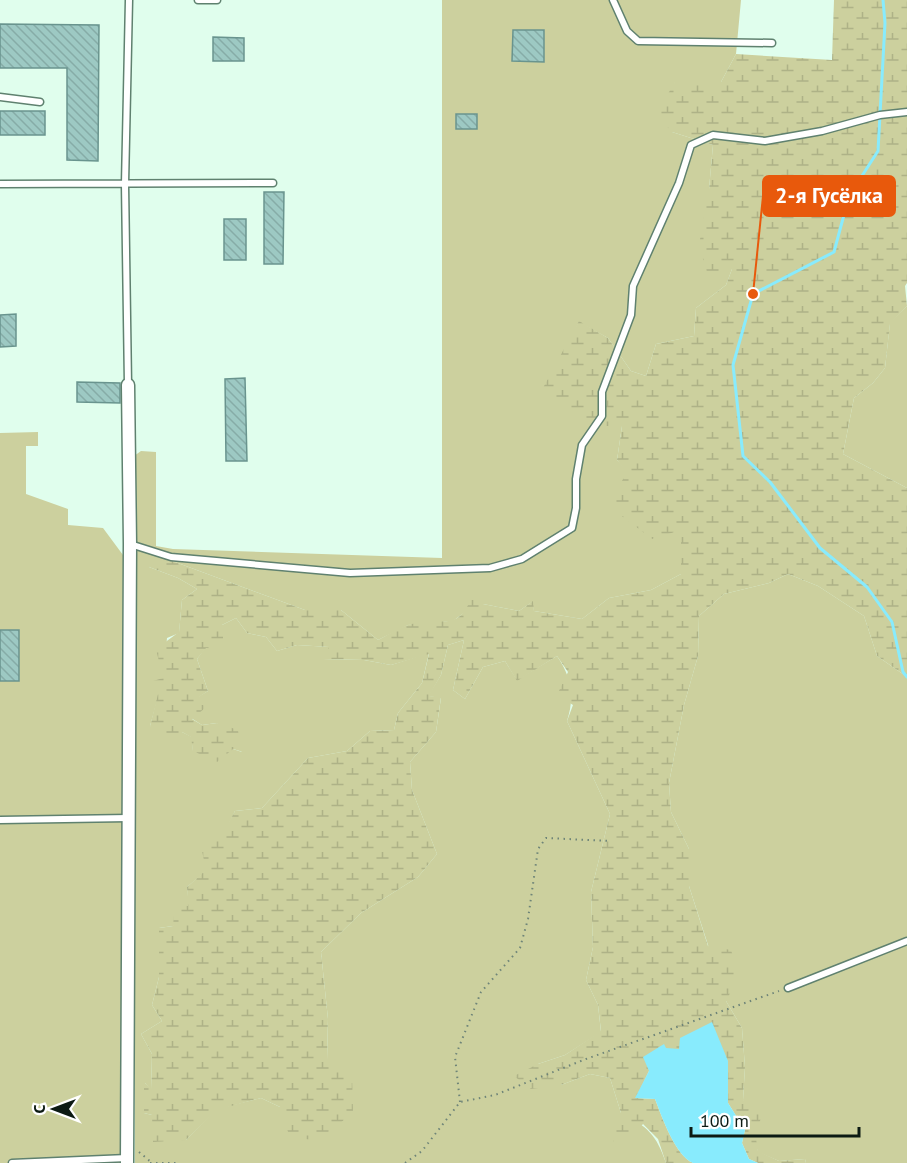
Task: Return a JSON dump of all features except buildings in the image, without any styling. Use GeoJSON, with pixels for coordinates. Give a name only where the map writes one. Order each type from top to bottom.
{"type":"FeatureCollection","features":[{"type":"Feature","properties":{"kind":"street"},"geometry":{"type":"LineString","coordinates":[[127,1160],[130,544],[128,385]]}},
{"type":"Feature","properties":{"kind":"lane"},"geometry":{"type":"LineString","coordinates":[[128,385],[125,184],[129,0]]}},
{"type":"Feature","properties":{"kind":"lane"},"geometry":{"type":"LineString","coordinates":[[198,0],[216,0]]}},
{"type":"Feature","properties":{"kind":"lane"},"geometry":{"type":"LineString","coordinates":[[613,0],[627,31],[638,41],[772,43]]}},
{"type":"Feature","properties":{"kind":"lane"},"geometry":{"type":"LineString","coordinates":[[0,97],[39,102]]}},
{"type":"Feature","properties":{"kind":"lane"},"geometry":{"type":"LineString","coordinates":[[130,544],[171,557],[350,573],[490,568],[522,559],[572,528],[576,508],[576,479],[582,446],[602,416],[602,392],[631,315],[633,286],[679,183],[691,145],[713,135],[765,141],[822,131],[880,115],[907,112]]}},
{"type":"Feature","properties":{"kind":"lane"},"geometry":{"type":"LineString","coordinates":[[0,184],[273,183]]}},
{"type":"Feature","properties":{"kind":"lane"},"geometry":{"type":"LineString","coordinates":[[0,820],[129,818]]}},
{"type":"Feature","properties":{"kind":"lane"},"geometry":{"type":"LineString","coordinates":[[788,988],[907,941]]}},
{"type":"Feature","properties":{"kind":"lane"},"geometry":{"type":"LineString","coordinates":[[12,1163],[127,1160]]}},
{"type":"Feature","properties":{"kind":"path"},"geometry":{"type":"LineString","coordinates":[[460,1102],[455,1057],[481,992],[520,948],[528,919],[538,849],[546,838],[610,841]]}},
{"type":"Feature","properties":{"kind":"path"},"geometry":{"type":"LineString","coordinates":[[405,1163],[422,1151],[460,1102],[495,1095],[586,1059],[788,988]]}},
{"type":"Feature","properties":{"kind":"path"},"geometry":{"type":"LineString","coordinates":[[150,1163],[176,1163]]}},
{"type":"Feature","properties":{"kind":"green space"},"geometry":{"type":"Polygon","coordinates":[[[442,0],[741,0],[736,54],[721,82],[675,82],[672,132],[713,145],[709,189],[732,269],[726,285],[696,308],[694,336],[656,344],[646,376],[631,371],[608,338],[579,322],[565,350],[622,426],[617,460],[681,529],[681,574],[651,590],[609,598],[582,619],[534,611],[532,602],[519,611],[483,604],[469,609],[453,621],[408,625],[378,640],[341,610],[305,610],[167,559],[149,567],[178,578],[197,589],[182,600],[179,633],[167,638],[163,679],[150,726],[182,732],[192,737],[193,751],[233,749],[242,752],[217,723],[202,725],[191,718],[198,697],[208,691],[197,659],[222,625],[236,618],[247,633],[266,637],[277,651],[297,645],[330,647],[323,659],[364,660],[391,665],[429,653],[422,683],[398,713],[394,730],[370,731],[347,751],[308,758],[262,808],[235,811],[207,870],[187,887],[189,906],[173,926],[159,928],[159,977],[152,1005],[162,1021],[141,1034],[152,1054],[151,1090],[145,1083],[144,1113],[152,1115],[186,1140],[217,1109],[261,1098],[280,1107],[327,1060],[328,1019],[321,952],[361,913],[418,877],[437,854],[412,790],[410,762],[436,732],[441,698],[428,696],[441,675],[448,645],[464,640],[453,690],[465,699],[483,667],[505,661],[517,680],[557,656],[566,671],[571,695],[567,721],[610,814],[591,892],[593,947],[586,980],[598,1005],[601,1032],[565,1055],[538,1064],[561,1085],[590,1074],[610,1078],[621,1113],[650,1132],[659,1145],[666,1163],[135,1163],[134,456],[141,451],[156,452],[156,546],[173,549],[442,558],[442,0]]]}},
{"type":"Feature","properties":{"kind":"green space"},"geometry":{"type":"Polygon","coordinates":[[[834,0],[907,0],[907,283],[905,286],[907,306],[890,324],[885,368],[873,383],[854,398],[843,454],[907,488],[907,677],[877,656],[864,616],[818,586],[788,574],[769,583],[724,594],[699,616],[698,656],[684,705],[669,783],[671,812],[689,849],[689,886],[708,946],[731,950],[739,976],[726,1001],[742,1028],[745,1067],[743,1100],[762,1116],[755,1133],[758,1151],[779,1161],[805,1159],[806,1163],[758,1163],[749,1159],[742,1143],[745,1130],[728,1103],[728,1061],[679,1049],[666,1049],[649,1071],[636,1098],[655,1099],[675,1144],[686,1159],[693,1163],[666,1163],[658,1139],[643,1124],[624,1146],[613,1141],[621,1113],[610,1078],[590,1074],[561,1085],[531,1089],[514,1076],[538,1064],[565,1055],[601,1031],[598,1005],[586,980],[593,947],[591,892],[610,814],[567,721],[573,705],[557,695],[568,672],[557,656],[517,681],[505,661],[483,667],[465,699],[453,690],[464,640],[448,645],[441,675],[429,696],[441,697],[436,732],[410,762],[412,790],[437,854],[418,877],[361,913],[321,952],[328,1019],[327,1060],[352,1075],[353,1113],[318,1140],[290,1138],[280,1107],[261,1098],[217,1110],[186,1140],[153,1142],[152,1115],[144,1113],[144,1082],[151,1089],[152,1054],[141,1034],[162,1021],[152,1005],[159,977],[159,928],[173,926],[175,905],[188,906],[187,887],[206,870],[200,841],[220,839],[235,811],[262,808],[308,758],[347,751],[370,731],[394,730],[398,713],[422,683],[429,654],[391,665],[364,660],[322,659],[329,647],[297,645],[277,651],[266,637],[247,633],[236,618],[222,625],[224,649],[206,648],[197,659],[208,691],[199,697],[205,708],[192,719],[202,725],[217,723],[238,730],[243,752],[233,749],[217,762],[193,751],[191,737],[182,732],[169,744],[150,726],[158,694],[153,681],[163,678],[156,649],[179,632],[182,600],[197,589],[178,578],[149,567],[151,557],[167,559],[305,610],[341,610],[378,640],[408,625],[456,619],[469,604],[474,590],[483,604],[519,611],[533,601],[534,611],[582,619],[609,598],[651,590],[681,574],[681,530],[652,539],[618,513],[611,498],[627,473],[617,460],[622,426],[587,426],[565,410],[543,388],[579,321],[608,338],[631,371],[646,376],[656,344],[694,336],[696,308],[726,285],[732,269],[707,273],[699,245],[709,189],[713,145],[672,132],[656,114],[675,82],[721,82],[736,54],[832,60],[834,0]]]}},
{"type":"Feature","properties":{"kind":"green space"},"geometry":{"type":"Polygon","coordinates":[[[907,306],[907,488],[843,454],[854,398],[873,383],[885,368],[890,323],[907,306]]]}},
{"type":"Feature","properties":{"kind":"green space"},"geometry":{"type":"Polygon","coordinates":[[[38,432],[38,446],[26,446],[26,494],[68,509],[68,525],[103,528],[123,555],[122,1163],[0,1163],[0,433],[38,432]]]}},
{"type":"Feature","properties":{"kind":"green space"},"geometry":{"type":"Polygon","coordinates":[[[788,574],[818,586],[864,616],[877,656],[907,677],[907,1163],[806,1163],[805,1159],[779,1161],[758,1152],[743,1100],[745,1067],[742,1028],[726,1001],[689,886],[689,849],[671,812],[669,783],[684,705],[698,656],[699,616],[724,594],[769,583],[788,574]]]}},
{"type":"Feature","properties":{"kind":"water"},"geometry":{"type":"Polygon","coordinates":[[[712,1022],[728,1061],[728,1103],[745,1130],[742,1143],[749,1159],[758,1163],[693,1163],[686,1159],[675,1144],[655,1099],[635,1098],[649,1071],[643,1057],[664,1044],[666,1048],[679,1049],[680,1038],[712,1022]]]}},
{"type":"Feature","properties":{"kind":"waterway"},"geometry":{"type":"LineString","coordinates":[[883,0],[885,23],[878,151],[849,196],[834,252],[753,294],[733,365],[743,456],[770,482],[820,548],[867,587],[892,622],[903,672],[907,677]]}},
{"type":"Feature","properties":{"kind":"place","name":"2-я Гусёлка"},"geometry":{"type":"Point","coordinates":[753,294]}}]}
